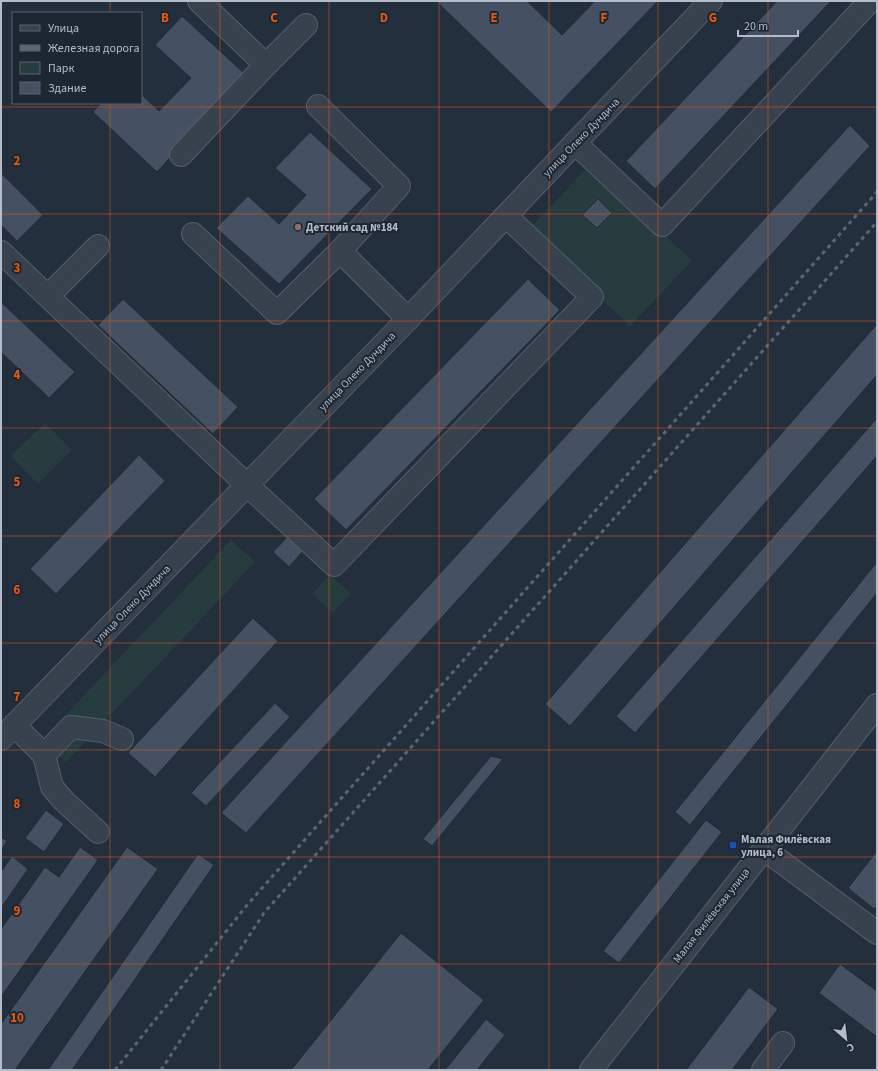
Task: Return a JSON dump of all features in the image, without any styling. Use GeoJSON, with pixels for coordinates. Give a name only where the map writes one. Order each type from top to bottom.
{"type":"FeatureCollection","features":[{"type":"Feature","properties":{"kind":"street"},"geometry":{"type":"LineString","coordinates":[[199,1],[266,65]]}},
{"type":"Feature","properties":{"kind":"street","name":"улица Олеко Дундича"},"geometry":{"type":"LineString","coordinates":[[8,732],[408,319],[711,1]]}},
{"type":"Feature","properties":{"kind":"street"},"geometry":{"type":"LineString","coordinates":[[575,143],[662,225],[870,1]]}},
{"type":"Feature","properties":{"kind":"street"},"geometry":{"type":"LineString","coordinates":[[181,155],[306,25]]}},
{"type":"Feature","properties":{"kind":"street"},"geometry":{"type":"LineString","coordinates":[[193,234],[277,313],[340,251],[399,186],[318,106]]}},
{"type":"Feature","properties":{"kind":"street"},"geometry":{"type":"LineString","coordinates":[[1,252],[247,485],[334,565],[592,297],[506,216]]}},
{"type":"Feature","properties":{"kind":"street"},"geometry":{"type":"LineString","coordinates":[[48,296],[98,246]]}},
{"type":"Feature","properties":{"kind":"street"},"geometry":{"type":"LineString","coordinates":[[340,251],[408,319]]}},
{"type":"Feature","properties":{"kind":"street","name":"Малая Филёвская улица"},"geometry":{"type":"LineString","coordinates":[[591,1070],[877,705]]}},
{"type":"Feature","properties":{"kind":"street"},"geometry":{"type":"LineString","coordinates":[[44,755],[71,727],[103,731],[122,739]]}},
{"type":"Feature","properties":{"kind":"street"},"geometry":{"type":"LineString","coordinates":[[8,732],[44,755],[52,786],[63,800],[98,832]]}},
{"type":"Feature","properties":{"kind":"street"},"geometry":{"type":"LineString","coordinates":[[764,849],[877,932]]}},
{"type":"Feature","properties":{"kind":"street"},"geometry":{"type":"LineString","coordinates":[[763,1070],[783,1043]]}},
{"type":"Feature","properties":{"kind":"green space"},"geometry":{"type":"Polygon","coordinates":[[[590,165],[692,261],[630,326],[528,230],[590,165]]]}},
{"type":"Feature","properties":{"kind":"green space"},"geometry":{"type":"Polygon","coordinates":[[[45,423],[72,450],[38,484],[11,456],[45,423]]]}},
{"type":"Feature","properties":{"kind":"green space"},"geometry":{"type":"Polygon","coordinates":[[[231,540],[255,562],[66,762],[42,740],[231,540]]]}},
{"type":"Feature","properties":{"kind":"green space"},"geometry":{"type":"Polygon","coordinates":[[[330,575],[351,594],[333,613],[312,594],[330,575]]]}},
{"type":"Feature","properties":{"kind":"building"},"geometry":{"type":"Polygon","coordinates":[[[436,1],[527,1],[562,35],[595,1],[658,1],[551,112],[436,1]]]}},
{"type":"Feature","properties":{"kind":"building"},"geometry":{"type":"Polygon","coordinates":[[[777,1],[831,1],[655,189],[626,161],[777,1]]]}},
{"type":"Feature","properties":{"kind":"building"},"geometry":{"type":"Polygon","coordinates":[[[182,16],[246,75],[157,172],[93,112],[100,104],[142,104],[142,95],[159,111],[191,78],[155,45],[182,16]]]}},
{"type":"Feature","properties":{"kind":"building"},"geometry":{"type":"Polygon","coordinates":[[[850,125],[870,146],[246,833],[221,813],[850,125]]]}},
{"type":"Feature","properties":{"kind":"building"},"geometry":{"type":"Polygon","coordinates":[[[310,132],[372,189],[279,284],[216,228],[248,196],[279,224],[306,195],[275,168],[310,132]]]}},
{"type":"Feature","properties":{"kind":"building"},"geometry":{"type":"Polygon","coordinates":[[[1,173],[43,215],[17,241],[1,225],[1,173]]]}},
{"type":"Feature","properties":{"kind":"building"},"geometry":{"type":"Polygon","coordinates":[[[598,199],[612,213],[597,228],[582,215],[598,199]]]}},
{"type":"Feature","properties":{"kind":"building"},"geometry":{"type":"Polygon","coordinates":[[[528,279],[560,310],[346,530],[314,499],[528,279]]]}},
{"type":"Feature","properties":{"kind":"building"},"geometry":{"type":"Polygon","coordinates":[[[123,299],[238,407],[213,434],[98,325],[123,299]]]}},
{"type":"Feature","properties":{"kind":"building"},"geometry":{"type":"Polygon","coordinates":[[[1,302],[75,372],[49,398],[1,352],[1,302]]]}},
{"type":"Feature","properties":{"kind":"building"},"geometry":{"type":"Polygon","coordinates":[[[877,324],[877,375],[570,726],[545,704],[877,324]]]}},
{"type":"Feature","properties":{"kind":"building"},"geometry":{"type":"Polygon","coordinates":[[[877,418],[877,456],[635,733],[616,716],[877,418]]]}},
{"type":"Feature","properties":{"kind":"building"},"geometry":{"type":"Polygon","coordinates":[[[139,455],[165,481],[56,594],[30,569],[139,455]]]}},
{"type":"Feature","properties":{"kind":"building"},"geometry":{"type":"Polygon","coordinates":[[[288,536],[304,550],[289,567],[273,552],[288,536]]]}},
{"type":"Feature","properties":{"kind":"building"},"geometry":{"type":"Polygon","coordinates":[[[877,562],[877,593],[690,825],[675,812],[877,562]]]}},
{"type":"Feature","properties":{"kind":"building"},"geometry":{"type":"Polygon","coordinates":[[[253,618],[278,641],[155,777],[128,753],[253,618]]]}},
{"type":"Feature","properties":{"kind":"building"},"geometry":{"type":"Polygon","coordinates":[[[275,703],[290,717],[206,806],[191,793],[275,703]]]}},
{"type":"Feature","properties":{"kind":"building"},"geometry":{"type":"Polygon","coordinates":[[[491,756],[503,759],[432,846],[423,839],[491,756]]]}},
{"type":"Feature","properties":{"kind":"building"},"geometry":{"type":"Polygon","coordinates":[[[46,810],[64,824],[44,852],[25,838],[46,810]]]}},
{"type":"Feature","properties":{"kind":"building"},"geometry":{"type":"Polygon","coordinates":[[[706,820],[722,832],[619,963],[603,951],[706,820]]]}},
{"type":"Feature","properties":{"kind":"building"},"geometry":{"type":"Polygon","coordinates":[[[1,837],[7,841],[1,851],[1,837]]]}},
{"type":"Feature","properties":{"kind":"building"},"geometry":{"type":"Polygon","coordinates":[[[80,847],[98,860],[1,997],[1,929],[45,867],[59,877],[80,847]]]}},
{"type":"Feature","properties":{"kind":"building"},"geometry":{"type":"Polygon","coordinates":[[[127,847],[158,869],[15,1070],[1,1070],[1,1024],[127,847]]]}},
{"type":"Feature","properties":{"kind":"building"},"geometry":{"type":"Polygon","coordinates":[[[877,851],[877,906],[874,909],[848,888],[877,851]]]}},
{"type":"Feature","properties":{"kind":"building"},"geometry":{"type":"Polygon","coordinates":[[[198,854],[214,865],[72,1070],[48,1070],[198,854]]]}},
{"type":"Feature","properties":{"kind":"building"},"geometry":{"type":"Polygon","coordinates":[[[12,856],[28,869],[1,908],[1,872],[12,856]]]}},
{"type":"Feature","properties":{"kind":"building"},"geometry":{"type":"Polygon","coordinates":[[[401,933],[484,1000],[428,1070],[291,1070],[401,933]]]}},
{"type":"Feature","properties":{"kind":"building"},"geometry":{"type":"Polygon","coordinates":[[[840,964],[877,991],[877,1037],[819,993],[840,964]]]}},
{"type":"Feature","properties":{"kind":"building"},"geometry":{"type":"Polygon","coordinates":[[[749,987],[778,1009],[732,1070],[686,1070],[749,987]]]}},
{"type":"Feature","properties":{"kind":"building"},"geometry":{"type":"Polygon","coordinates":[[[486,1019],[505,1035],[477,1070],[445,1070],[486,1019]]]}},
{"type":"Feature","properties":{"kind":"railway"},"geometry":{"type":"LineString","coordinates":[[115,1070],[248,904],[877,192]]}},
{"type":"Feature","properties":{"kind":"railway"},"geometry":{"type":"LineString","coordinates":[[161,1070],[264,913],[877,222]]}},
{"type":"Feature","properties":{"kind":"place","name":"Детский сад №184"},"geometry":{"type":"Point","coordinates":[298,227]}},
{"type":"Feature","properties":{"kind":"place","name":"Малая Филёвская улица, 6"},"geometry":{"type":"Point","coordinates":[733,845]}}]}
